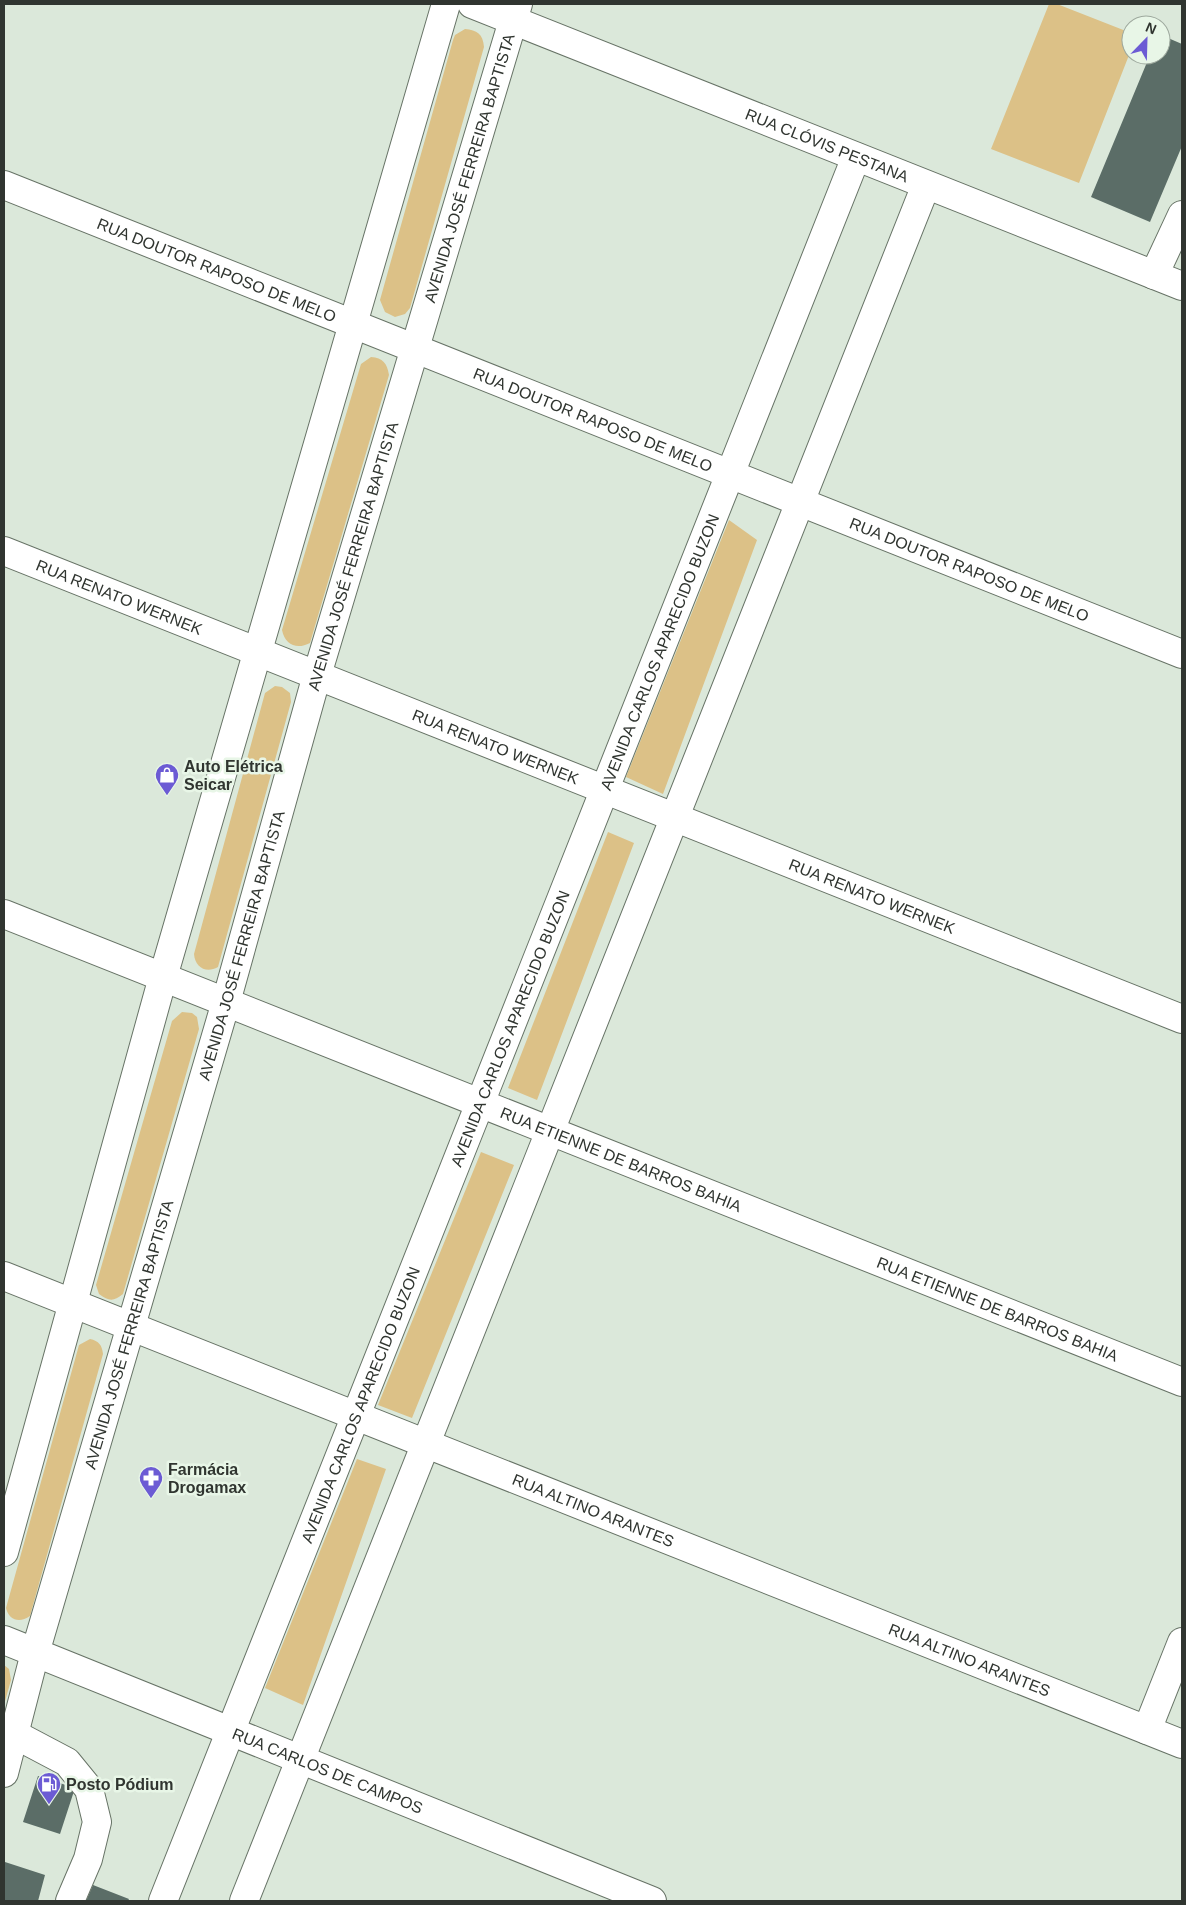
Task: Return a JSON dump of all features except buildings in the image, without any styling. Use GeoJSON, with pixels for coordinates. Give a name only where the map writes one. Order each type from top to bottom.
{"type":"FeatureCollection","features":[{"type":"Feature","properties":{"kind":"street"},"geometry":{"type":"LineString","coordinates":[[4,1552],[163,977],[446,4]]}},
{"type":"Feature","properties":{"kind":"street","name":"RUA CLÓVIS PESTANA"},"geometry":{"type":"LineString","coordinates":[[472,4],[515,12],[856,156],[1182,286]]}},
{"type":"Feature","properties":{"kind":"street","name":"AVENIDA JOSÉ FERREIRA BAPTISTA"},"geometry":{"type":"LineString","coordinates":[[4,1773],[35,1653],[226,1002],[317,675],[515,12]]}},
{"type":"Feature","properties":{"kind":"street","name":"AVENIDA CARLOS APARECIDO BUZON"},"geometry":{"type":"LineString","coordinates":[[163,1901],[856,156]]}},
{"type":"Feature","properties":{"kind":"street"},"geometry":{"type":"LineString","coordinates":[[244,1901],[926,184]]}},
{"type":"Feature","properties":{"kind":"street","name":"RUA DOUTOR RAPOSO DE MELO"},"geometry":{"type":"LineString","coordinates":[[4,185],[1182,654]]}},
{"type":"Feature","properties":{"kind":"street"},"geometry":{"type":"LineString","coordinates":[[1154,275],[1182,215]]}},
{"type":"Feature","properties":{"kind":"street","name":"RUA RENATO WERNEK"},"geometry":{"type":"LineString","coordinates":[[4,551],[1182,1020]]}},
{"type":"Feature","properties":{"kind":"street","name":"RUA ETIENNE DE BARROS BAHIA"},"geometry":{"type":"LineString","coordinates":[[4,914],[1182,1382]]}},
{"type":"Feature","properties":{"kind":"street","name":"RUA ALTINO ARANTES"},"geometry":{"type":"LineString","coordinates":[[4,1276],[1182,1744]]}},
{"type":"Feature","properties":{"kind":"street","name":"RUA CARLOS DE CAMPOS"},"geometry":{"type":"LineString","coordinates":[[4,1640],[652,1901]]}},
{"type":"Feature","properties":{"kind":"street"},"geometry":{"type":"LineString","coordinates":[[1147,1730],[1182,1642]]}},
{"type":"Feature","properties":{"kind":"street"},"geometry":{"type":"LineString","coordinates":[[14,1734],[67,1762],[89,1789],[97,1822],[88,1859],[70,1901]]}},
{"type":"Feature","properties":{"kind":"shaded area"},"geometry":{"type":"Polygon","coordinates":[[[1049,4],[1057,4],[1121,29],[1121,65],[1125,65],[1079,183],[991,149],[1049,4]]]}},
{"type":"Feature","properties":{"kind":"shaded area"},"geometry":{"type":"Polygon","coordinates":[[[465,29],[473,30],[479,34],[484,47],[410,308],[405,314],[395,317],[385,312],[380,300],[453,40],[455,35],[465,29]]]}},
{"type":"Feature","properties":{"kind":"shaded area"},"geometry":{"type":"Polygon","coordinates":[[[371,357],[384,362],[389,375],[310,643],[301,646],[292,645],[286,639],[282,630],[361,364],[371,357]]]}},
{"type":"Feature","properties":{"kind":"shaded area"},"geometry":{"type":"Polygon","coordinates":[[[729,520],[757,540],[663,794],[626,777],[729,520]]]}},
{"type":"Feature","properties":{"kind":"shaded area"},"geometry":{"type":"Polygon","coordinates":[[[275,686],[282,687],[290,693],[291,702],[218,967],[209,970],[199,966],[194,954],[265,693],[275,686]]]}},
{"type":"Feature","properties":{"kind":"shaded area"},"geometry":{"type":"Polygon","coordinates":[[[608,832],[634,843],[537,1100],[508,1088],[608,832]]]}},
{"type":"Feature","properties":{"kind":"shaded area"},"geometry":{"type":"Polygon","coordinates":[[[182,1012],[192,1013],[197,1017],[199,1029],[123,1294],[114,1299],[108,1299],[99,1294],[96,1285],[172,1021],[182,1012]]]}},
{"type":"Feature","properties":{"kind":"shaded area"},"geometry":{"type":"Polygon","coordinates":[[[481,1152],[514,1165],[412,1418],[378,1405],[481,1152]]]}},
{"type":"Feature","properties":{"kind":"shaded area"},"geometry":{"type":"Polygon","coordinates":[[[90,1339],[100,1344],[103,1354],[30,1616],[22,1620],[15,1620],[7,1612],[6,1608],[79,1345],[90,1339]]]}},
{"type":"Feature","properties":{"kind":"shaded area"},"geometry":{"type":"Polygon","coordinates":[[[357,1459],[386,1469],[303,1705],[265,1688],[357,1459]]]}},
{"type":"Feature","properties":{"kind":"shaded area"},"geometry":{"type":"Polygon","coordinates":[[[4,1665],[9,1669],[11,1680],[4,1705],[4,1665]]]}},
{"type":"Feature","properties":{"kind":"place","name":"Auto Elétrica Seicar"},"geometry":{"type":"Point","coordinates":[167,796]}},
{"type":"Feature","properties":{"kind":"place","name":"Farmácia Drogamax"},"geometry":{"type":"Point","coordinates":[151,1499]}},
{"type":"Feature","properties":{"kind":"place","name":"Posto Pódium"},"geometry":{"type":"Point","coordinates":[49,1805]}}]}
